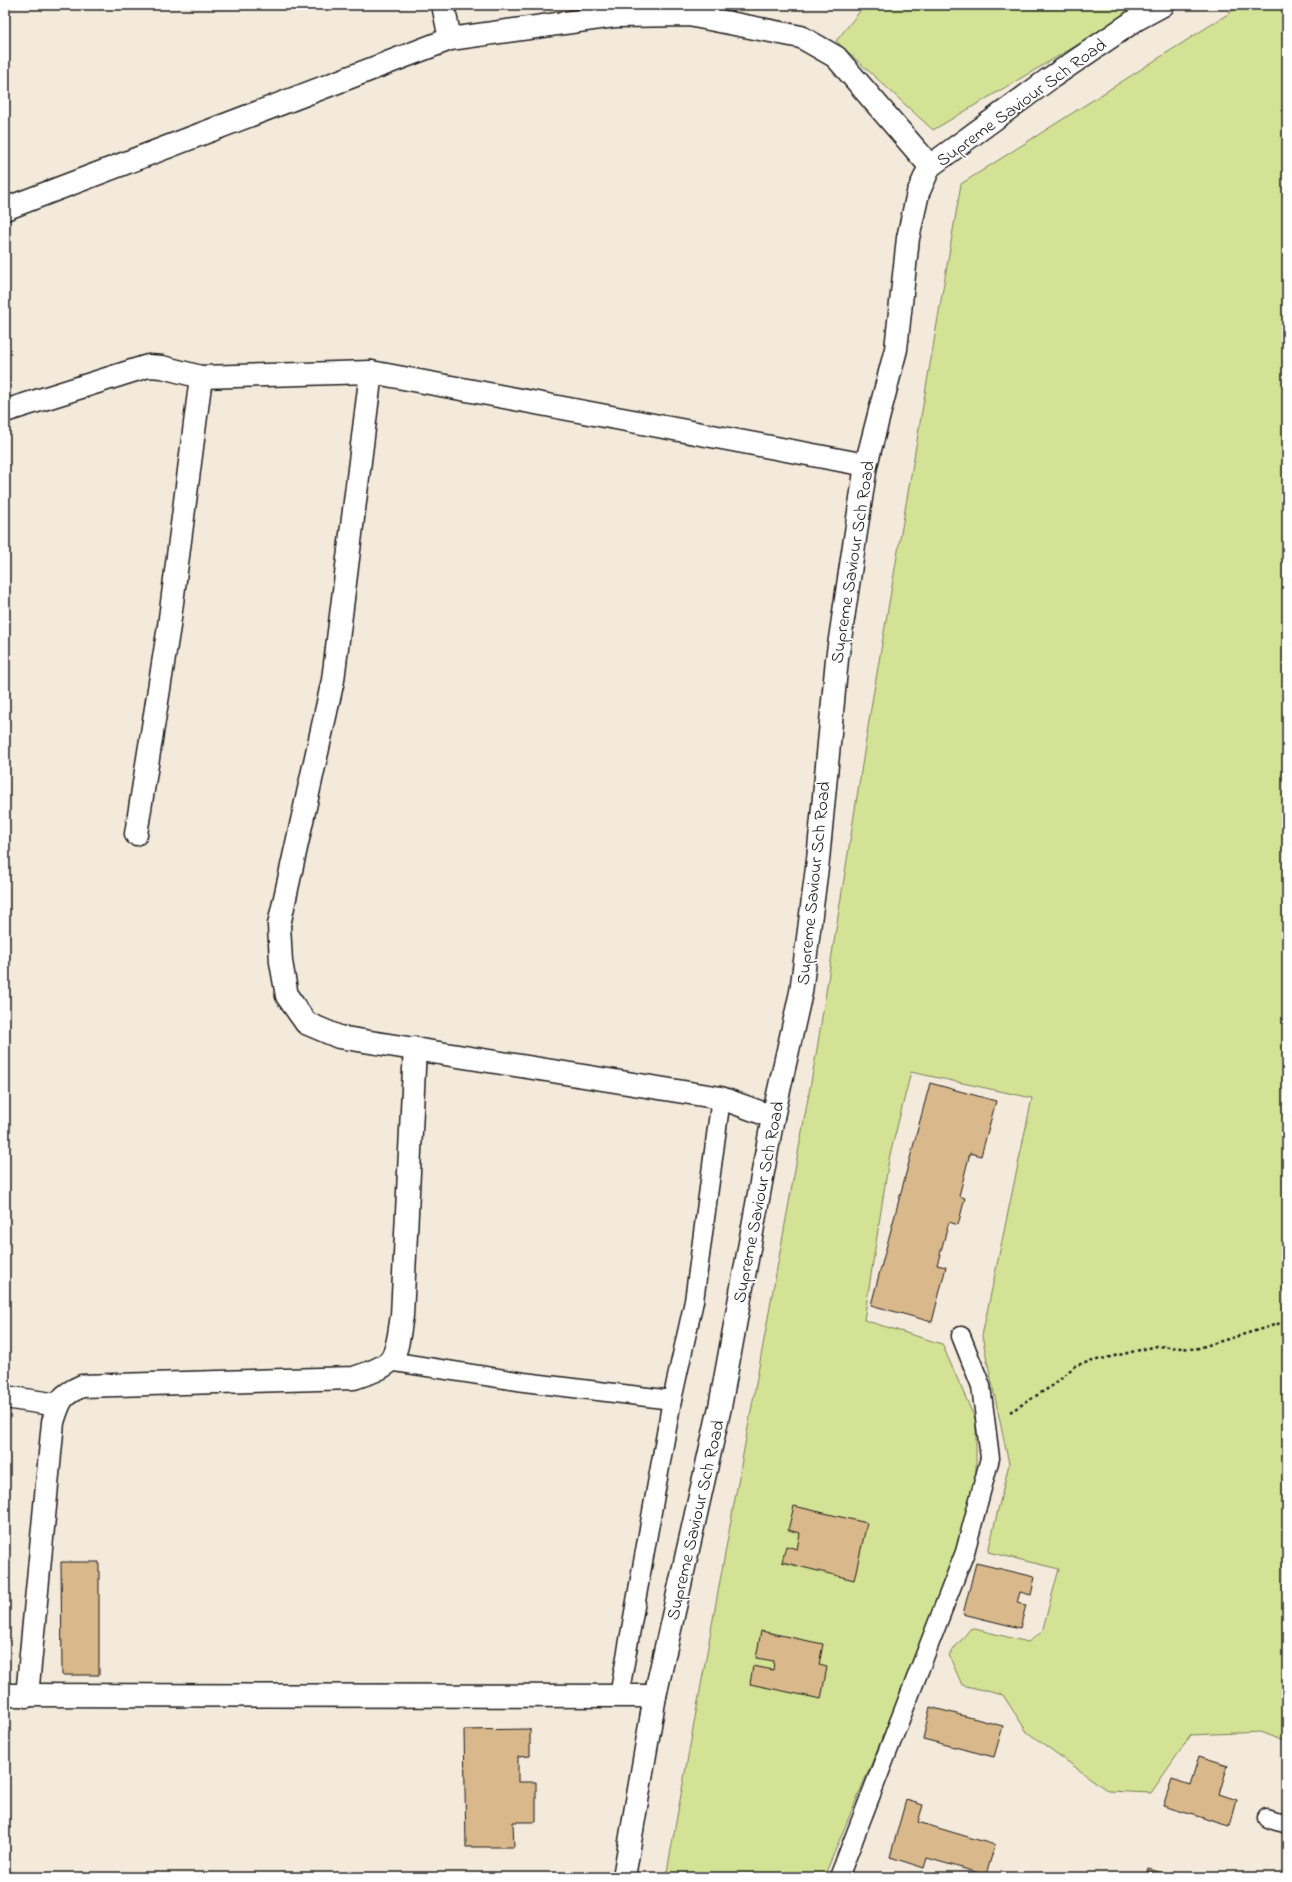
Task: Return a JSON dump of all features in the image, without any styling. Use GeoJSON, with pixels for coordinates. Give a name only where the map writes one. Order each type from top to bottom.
{"type":"FeatureCollection","features":[{"type":"Feature","properties":{"kind":"street"},"geometry":{"type":"LineString","coordinates":[[443,5],[450,39]]}},
{"type":"Feature","properties":{"kind":"street","name":"Supreme Saviour Sch Road"},"geometry":{"type":"LineString","coordinates":[[624,1877],[655,1696],[720,1407],[773,1117],[801,992],[818,860],[836,659],[866,466],[896,349],[908,238],[918,193],[930,166],[1049,79],[1137,19],[1163,5]]}},
{"type":"Feature","properties":{"kind":"street"},"geometry":{"type":"LineString","coordinates":[[5,209],[450,39],[614,16],[689,15],[801,37],[836,57],[930,166]]}},
{"type":"Feature","properties":{"kind":"street"},"geometry":{"type":"LineString","coordinates":[[5,411],[148,366],[162,367],[201,376],[371,372],[866,466]]}},
{"type":"Feature","properties":{"kind":"street"},"geometry":{"type":"LineString","coordinates":[[371,372],[333,680],[279,925],[281,962],[287,996],[306,1023],[339,1037],[721,1098],[773,1117]]}},
{"type":"Feature","properties":{"kind":"street"},"geometry":{"type":"LineString","coordinates":[[136,834],[169,626],[201,376]]}},
{"type":"Feature","properties":{"kind":"street"},"geometry":{"type":"LineString","coordinates":[[27,1696],[53,1422],[58,1404],[68,1392],[82,1386],[354,1378],[374,1370],[389,1361],[396,1347],[402,1316],[415,1048]]}},
{"type":"Feature","properties":{"kind":"street"},"geometry":{"type":"LineString","coordinates":[[5,1397],[58,1404]]}},
{"type":"Feature","properties":{"kind":"street"},"geometry":{"type":"LineString","coordinates":[[5,1695],[655,1696]]}},
{"type":"Feature","properties":{"kind":"lane"},"geometry":{"type":"LineString","coordinates":[[619,1696],[672,1400],[694,1301],[721,1098]]}},
{"type":"Feature","properties":{"kind":"lane"},"geometry":{"type":"LineString","coordinates":[[839,1877],[965,1552],[990,1458],[980,1386],[961,1336]]}},
{"type":"Feature","properties":{"kind":"lane"},"geometry":{"type":"LineString","coordinates":[[389,1361],[524,1382],[672,1400]]}},
{"type":"Feature","properties":{"kind":"lane"},"geometry":{"type":"LineString","coordinates":[[1268,1818],[1287,1824]]}},
{"type":"Feature","properties":{"kind":"path"},"geometry":{"type":"LineString","coordinates":[[986,1427],[1052,1386],[1076,1365],[1157,1346],[1195,1349],[1281,1323],[1287,1323]]}},
{"type":"Feature","properties":{"kind":"green space"},"geometry":{"type":"Polygon","coordinates":[[[865,5],[1145,5],[933,130],[836,41],[865,5]]]}},
{"type":"Feature","properties":{"kind":"green space"},"geometry":{"type":"Polygon","coordinates":[[[1242,5],[1287,5],[1287,1742],[1261,1732],[1191,1735],[1151,1793],[1108,1791],[1027,1732],[1003,1695],[962,1685],[949,1655],[971,1628],[1028,1642],[1042,1632],[1059,1569],[988,1552],[1009,1464],[982,1336],[1032,1098],[911,1072],[889,1159],[864,1320],[942,1344],[976,1421],[976,1490],[943,1593],[824,1877],[666,1877],[817,1049],[872,702],[961,184],[1242,5]]]}},
{"type":"Feature","properties":{"kind":"building"},"geometry":{"type":"Polygon","coordinates":[[[930,1083],[996,1101],[981,1156],[970,1153],[959,1196],[965,1198],[958,1225],[949,1222],[937,1265],[946,1267],[932,1322],[871,1305],[930,1083]]]}},
{"type":"Feature","properties":{"kind":"building"},"geometry":{"type":"Polygon","coordinates":[[[794,1506],[867,1523],[854,1580],[782,1562],[786,1546],[797,1549],[800,1533],[788,1530],[794,1506]]]}},
{"type":"Feature","properties":{"kind":"building"},"geometry":{"type":"Polygon","coordinates":[[[61,1562],[99,1562],[99,1675],[62,1675],[61,1562]]]}},
{"type":"Feature","properties":{"kind":"building"},"geometry":{"type":"Polygon","coordinates":[[[976,1563],[1035,1577],[1031,1595],[1020,1592],[1017,1603],[1026,1605],[1020,1628],[963,1614],[976,1563]]]}},
{"type":"Feature","properties":{"kind":"building"},"geometry":{"type":"Polygon","coordinates":[[[761,1631],[823,1644],[819,1665],[827,1667],[821,1699],[750,1684],[753,1666],[773,1670],[774,1661],[756,1658],[761,1631]]]}},
{"type":"Feature","properties":{"kind":"building"},"geometry":{"type":"Polygon","coordinates":[[[930,1707],[1003,1726],[994,1757],[923,1739],[930,1707]]]}},
{"type":"Feature","properties":{"kind":"building"},"geometry":{"type":"Polygon","coordinates":[[[530,1729],[530,1756],[518,1757],[518,1782],[536,1782],[536,1822],[513,1822],[514,1847],[466,1847],[464,1730],[530,1729]]]}},
{"type":"Feature","properties":{"kind":"building"},"geometry":{"type":"Polygon","coordinates":[[[1199,1756],[1228,1765],[1219,1794],[1237,1800],[1230,1826],[1163,1806],[1172,1779],[1190,1785],[1199,1756]]]}},
{"type":"Feature","properties":{"kind":"building"},"geometry":{"type":"Polygon","coordinates":[[[906,1800],[923,1805],[918,1822],[995,1845],[986,1875],[927,1858],[924,1868],[890,1857],[906,1800]]]}},
{"type":"Feature","properties":{"kind":"building"},"geometry":{"type":"Polygon","coordinates":[[[1149,1869],[1166,1874],[1165,1877],[1146,1877],[1149,1869]]]}}]}
